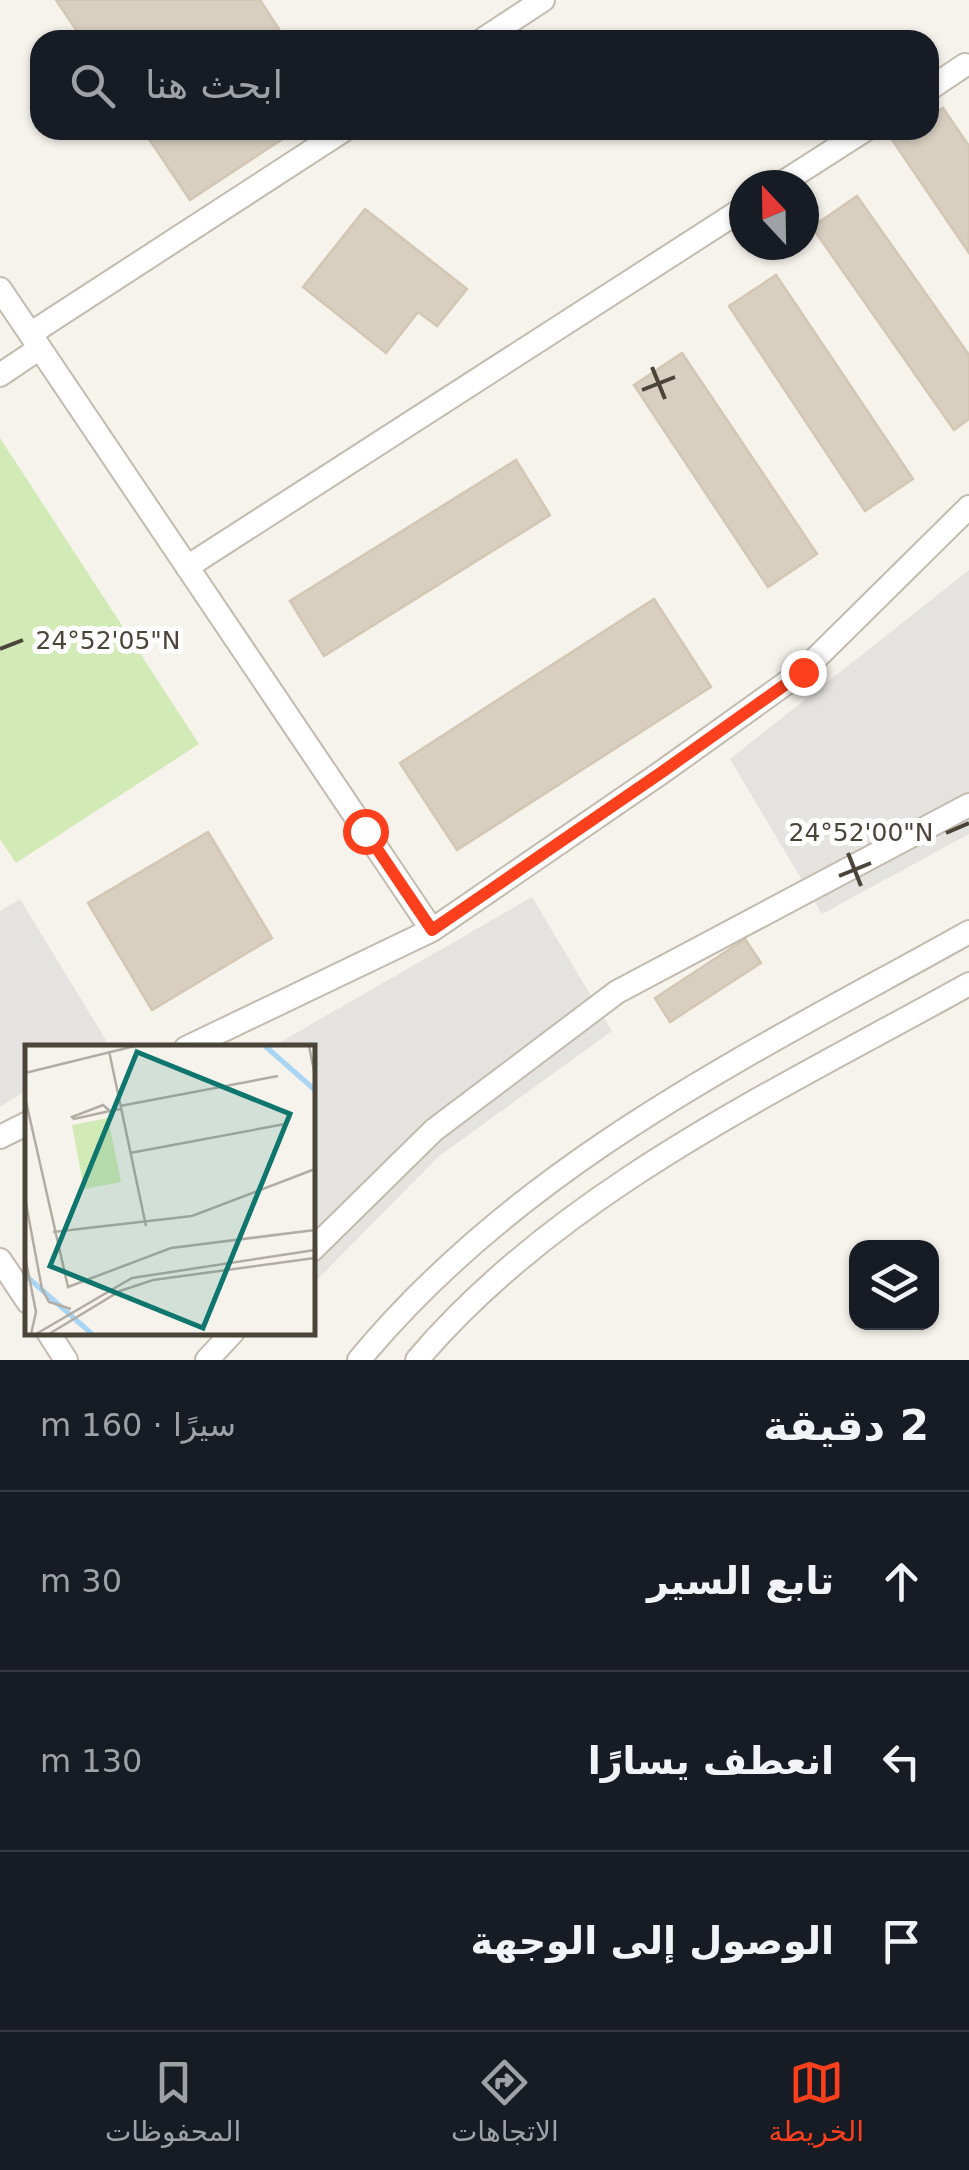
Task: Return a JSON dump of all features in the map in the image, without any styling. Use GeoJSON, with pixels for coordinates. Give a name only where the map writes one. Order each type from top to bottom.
{"type":"FeatureCollection","features":[{"type":"Feature","properties":{"kind":"street"},"geometry":{"type":"LineString","coordinates":[[498,30],[544,0]]}},
{"type":"Feature","properties":{"kind":"street"},"geometry":{"type":"LineString","coordinates":[[939,82],[965,66]]}},
{"type":"Feature","properties":{"kind":"street"},"geometry":{"type":"LineString","coordinates":[[0,375],[35,341],[329,140]]}},
{"type":"Feature","properties":{"kind":"street"},"geometry":{"type":"LineString","coordinates":[[802,170],[849,140]]}},
{"type":"Feature","properties":{"kind":"street"},"geometry":{"type":"LineString","coordinates":[[187,567],[729,218]]}},
{"type":"Feature","properties":{"kind":"street"},"geometry":{"type":"LineString","coordinates":[[0,289],[432,930]]}},
{"type":"Feature","properties":{"kind":"street"},"geometry":{"type":"LineString","coordinates":[[192,1045],[432,930],[662,772],[803,672],[969,507]]}},
{"type":"Feature","properties":{"kind":"street"},"geometry":{"type":"LineString","coordinates":[[315,1247],[434,1130],[618,992],[969,805]]}},
{"type":"Feature","properties":{"kind":"street"},"geometry":{"type":"LineString","coordinates":[[359,1360],[400,1310],[470,1242],[561,1172],[667,1101],[969,932]]}},
{"type":"Feature","properties":{"kind":"street"},"geometry":{"type":"LineString","coordinates":[[417,1360],[502,1275],[590,1206],[697,1136],[969,984]]}},
{"type":"Feature","properties":{"kind":"street"},"geometry":{"type":"LineString","coordinates":[[0,1136],[25,1125]]}},
{"type":"Feature","properties":{"kind":"street"},"geometry":{"type":"LineString","coordinates":[[0,1260],[25,1298]]}},
{"type":"Feature","properties":{"kind":"street"},"geometry":{"type":"LineString","coordinates":[[50,1335],[66,1360]]}},
{"type":"Feature","properties":{"kind":"street"},"geometry":{"type":"LineString","coordinates":[[207,1360],[231,1335]]}},
{"type":"Feature","properties":{"kind":"green space"},"geometry":{"type":"Polygon","coordinates":[[[0,438],[199,744],[16,863],[0,839],[0,438]]]}},
{"type":"Feature","properties":{"kind":"shaded area"},"geometry":{"type":"Polygon","coordinates":[[[969,570],[969,834],[822,914],[730,759],[969,570]]]}},
{"type":"Feature","properties":{"kind":"shaded area"},"geometry":{"type":"Polygon","coordinates":[[[532,897],[612,1031],[439,1156],[315,1282],[315,1045],[275,1045],[532,897]]]}},
{"type":"Feature","properties":{"kind":"shaded area"},"geometry":{"type":"Polygon","coordinates":[[[20,899],[107,1042],[25,1045],[25,1091],[0,1107],[0,911],[20,899]]]}},
{"type":"Feature","properties":{"kind":"building"},"geometry":{"type":"Polygon","coordinates":[[[56,0],[260,0],[280,30],[76,30],[56,0]]]}},
{"type":"Feature","properties":{"kind":"building"},"geometry":{"type":"Polygon","coordinates":[[[943,108],[969,146],[969,253],[893,141],[939,140],[939,111],[943,108]]]}},
{"type":"Feature","properties":{"kind":"building"},"geometry":{"type":"Polygon","coordinates":[[[150,140],[281,140],[190,200],[150,140]]]}},
{"type":"Feature","properties":{"kind":"building"},"geometry":{"type":"Polygon","coordinates":[[[857,196],[969,355],[969,419],[954,430],[819,237],[819,222],[857,196]]]}},
{"type":"Feature","properties":{"kind":"building"},"geometry":{"type":"Polygon","coordinates":[[[365,209],[467,289],[437,326],[418,312],[386,353],[303,287],[365,209]]]}},
{"type":"Feature","properties":{"kind":"building"},"geometry":{"type":"Polygon","coordinates":[[[776,275],[913,479],[865,511],[729,306],[776,275]]]}},
{"type":"Feature","properties":{"kind":"building"},"geometry":{"type":"Polygon","coordinates":[[[682,353],[817,554],[768,587],[634,385],[682,353]]]}},
{"type":"Feature","properties":{"kind":"building"},"geometry":{"type":"Polygon","coordinates":[[[516,460],[550,515],[324,656],[290,601],[516,460]]]}},
{"type":"Feature","properties":{"kind":"building"},"geometry":{"type":"Polygon","coordinates":[[[654,599],[711,687],[457,850],[400,763],[654,599]]]}},
{"type":"Feature","properties":{"kind":"building"},"geometry":{"type":"Polygon","coordinates":[[[208,832],[272,938],[152,1010],[88,903],[208,832]]]}},
{"type":"Feature","properties":{"kind":"building"},"geometry":{"type":"Polygon","coordinates":[[[745,939],[761,963],[670,1022],[655,998],[745,939]]]}},
{"type":"Feature","properties":{"kind":"route"},"geometry":{"type":"LineString","coordinates":[[365,831],[432,930],[803,672]]}}]}
